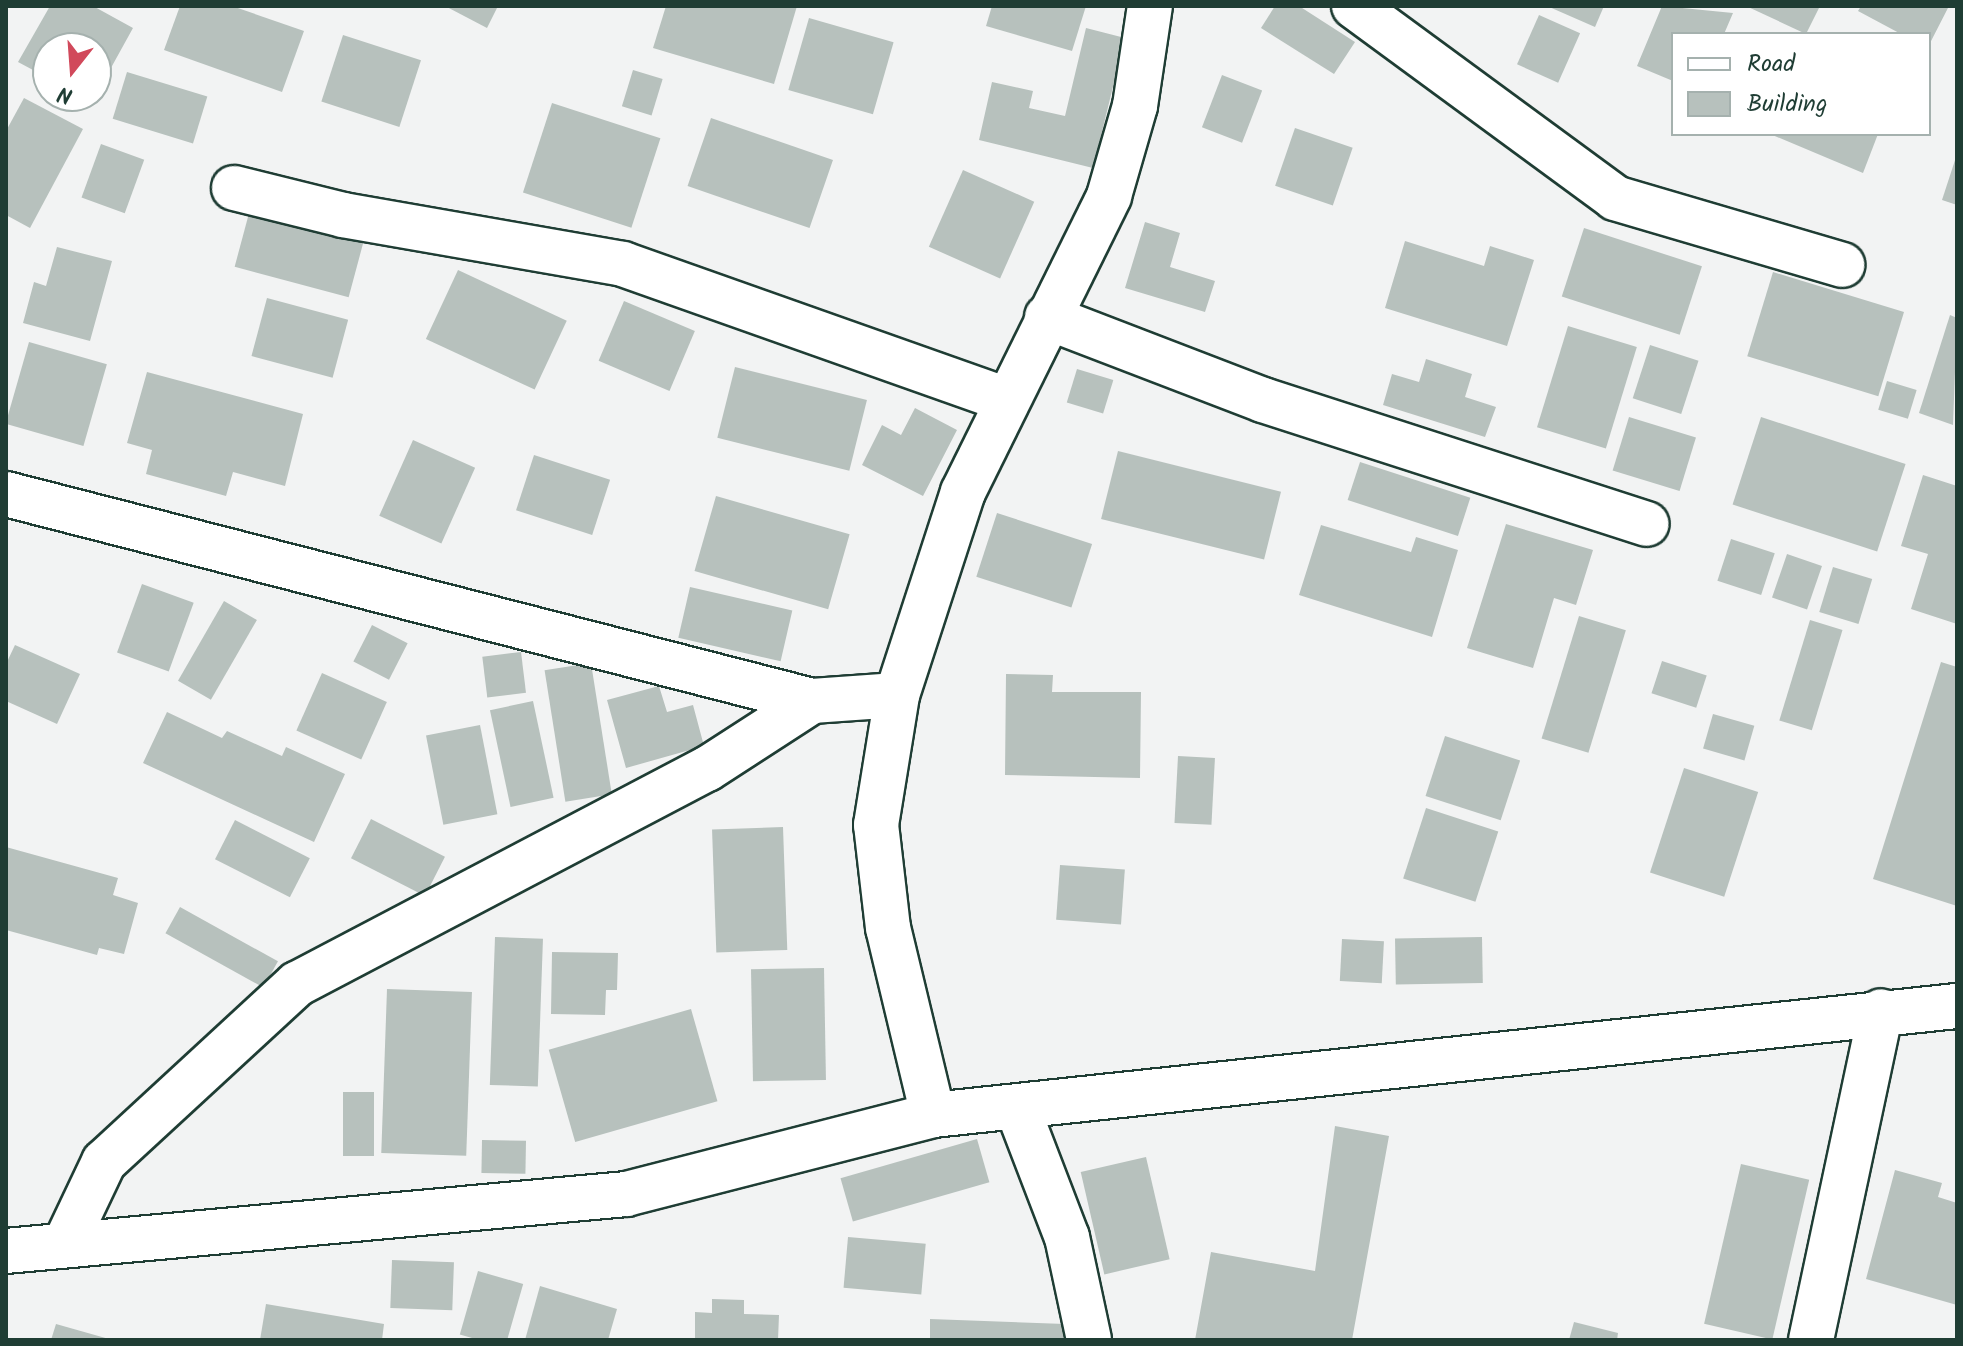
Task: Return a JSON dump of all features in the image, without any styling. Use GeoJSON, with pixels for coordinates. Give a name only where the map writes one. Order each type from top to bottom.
{"type":"FeatureCollection","features":[{"type":"Feature","properties":{"kind":"street"},"geometry":{"type":"LineString","coordinates":[[933,1115],[888,928],[876,825],[897,695],[963,492],[1109,196],[1135,106],[1150,6]]}},
{"type":"Feature","properties":{"kind":"street"},"geometry":{"type":"LineString","coordinates":[[1354,6],[1615,198],[1842,265]]}},
{"type":"Feature","properties":{"kind":"street"},"geometry":{"type":"LineString","coordinates":[[234,188],[623,264],[1007,400]]}},
{"type":"Feature","properties":{"kind":"street"},"geometry":{"type":"LineString","coordinates":[[1047,317],[1263,400],[1646,524]]}},
{"type":"Feature","properties":{"kind":"street"},"geometry":{"type":"LineString","coordinates":[[6,494],[812,701],[897,695]]}},
{"type":"Feature","properties":{"kind":"street"},"geometry":{"type":"LineString","coordinates":[[65,1244],[104,1162],[297,984],[707,769],[812,701]]}},
{"type":"Feature","properties":{"kind":"street"},"geometry":{"type":"LineString","coordinates":[[6,1251],[626,1194],[933,1115],[1881,1011],[1957,1006]]}},
{"type":"Feature","properties":{"kind":"street"},"geometry":{"type":"LineString","coordinates":[[1811,1340],[1881,1011]]}},
{"type":"Feature","properties":{"kind":"street"},"geometry":{"type":"LineString","coordinates":[[1017,1107],[1067,1237],[1089,1340]]}},
{"type":"Feature","properties":{"kind":"building"},"geometry":{"type":"Polygon","coordinates":[[[50,6],[93,6],[133,28],[112,66],[112,32],[35,32],[50,6]]]}},
{"type":"Feature","properties":{"kind":"building"},"geometry":{"type":"Polygon","coordinates":[[[180,6],[232,6],[304,31],[282,92],[164,50],[180,6]]]}},
{"type":"Feature","properties":{"kind":"building"},"geometry":{"type":"Polygon","coordinates":[[[445,6],[498,6],[487,28],[445,6]]]}},
{"type":"Feature","properties":{"kind":"building"},"geometry":{"type":"Polygon","coordinates":[[[666,6],[797,6],[774,84],[653,48],[666,6]]]}},
{"type":"Feature","properties":{"kind":"building"},"geometry":{"type":"Polygon","coordinates":[[[992,6],[1086,6],[1072,51],[986,26],[992,6]]]}},
{"type":"Feature","properties":{"kind":"building"},"geometry":{"type":"Polygon","coordinates":[[[1275,6],[1299,6],[1355,42],[1334,74],[1261,28],[1275,6]]]}},
{"type":"Feature","properties":{"kind":"building"},"geometry":{"type":"Polygon","coordinates":[[[1547,6],[1604,6],[1595,27],[1547,6]]]}},
{"type":"Feature","properties":{"kind":"building"},"geometry":{"type":"Polygon","coordinates":[[[1662,6],[1733,13],[1725,32],[1671,32],[1671,80],[1637,66],[1662,6]]]}},
{"type":"Feature","properties":{"kind":"building"},"geometry":{"type":"Polygon","coordinates":[[[1746,6],[1820,6],[1807,32],[1746,6]]]}},
{"type":"Feature","properties":{"kind":"building"},"geometry":{"type":"Polygon","coordinates":[[[1861,6],[1949,6],[1931,41],[1931,32],[1897,32],[1858,11],[1861,6]]]}},
{"type":"Feature","properties":{"kind":"building"},"geometry":{"type":"Polygon","coordinates":[[[1539,15],[1580,33],[1558,83],[1517,64],[1539,15]]]}},
{"type":"Feature","properties":{"kind":"building"},"geometry":{"type":"Polygon","coordinates":[[[809,18],[894,42],[873,114],[788,90],[809,18]]]}},
{"type":"Feature","properties":{"kind":"building"},"geometry":{"type":"Polygon","coordinates":[[[1086,28],[1125,38],[1093,168],[979,140],[992,82],[1033,91],[1029,108],[1065,116],[1086,28]]]}},
{"type":"Feature","properties":{"kind":"building"},"geometry":{"type":"Polygon","coordinates":[[[343,35],[421,60],[399,127],[321,102],[343,35]]]}},
{"type":"Feature","properties":{"kind":"building"},"geometry":{"type":"Polygon","coordinates":[[[32,38],[32,69],[18,62],[32,38]]]}},
{"type":"Feature","properties":{"kind":"building"},"geometry":{"type":"Polygon","coordinates":[[[633,70],[663,79],[652,115],[622,106],[633,70]]]}},
{"type":"Feature","properties":{"kind":"building"},"geometry":{"type":"Polygon","coordinates":[[[127,72],[207,97],[193,143],[113,119],[127,72]]]}},
{"type":"Feature","properties":{"kind":"building"},"geometry":{"type":"Polygon","coordinates":[[[1222,75],[1262,90],[1242,143],[1202,127],[1222,75]]]}},
{"type":"Feature","properties":{"kind":"building"},"geometry":{"type":"Polygon","coordinates":[[[24,98],[32,102],[32,112],[51,112],[83,129],[30,228],[6,215],[6,131],[24,98]]]}},
{"type":"Feature","properties":{"kind":"building"},"geometry":{"type":"Polygon","coordinates":[[[552,103],[660,138],[631,228],[523,192],[552,103]]]}},
{"type":"Feature","properties":{"kind":"building"},"geometry":{"type":"Polygon","coordinates":[[[711,118],[833,160],[810,228],[688,186],[711,118]]]}},
{"type":"Feature","properties":{"kind":"building"},"geometry":{"type":"Polygon","coordinates":[[[1295,128],[1353,148],[1333,206],[1275,186],[1295,128]]]}},
{"type":"Feature","properties":{"kind":"building"},"geometry":{"type":"Polygon","coordinates":[[[1775,136],[1877,136],[1863,173],[1775,136]]]}},
{"type":"Feature","properties":{"kind":"building"},"geometry":{"type":"Polygon","coordinates":[[[101,144],[144,160],[125,213],[82,198],[101,144]]]}},
{"type":"Feature","properties":{"kind":"building"},"geometry":{"type":"Polygon","coordinates":[[[1957,154],[1957,205],[1942,200],[1957,154]]]}},
{"type":"Feature","properties":{"kind":"building"},"geometry":{"type":"Polygon","coordinates":[[[963,170],[1034,202],[1000,278],[929,247],[963,170]]]}},
{"type":"Feature","properties":{"kind":"building"},"geometry":{"type":"Polygon","coordinates":[[[252,202],[366,233],[349,297],[235,267],[252,202]]]}},
{"type":"Feature","properties":{"kind":"building"},"geometry":{"type":"Polygon","coordinates":[[[1145,222],[1180,233],[1170,267],[1215,281],[1205,312],[1125,288],[1145,222]]]}},
{"type":"Feature","properties":{"kind":"building"},"geometry":{"type":"Polygon","coordinates":[[[1584,228],[1702,266],[1680,335],[1562,296],[1584,228]]]}},
{"type":"Feature","properties":{"kind":"building"},"geometry":{"type":"Polygon","coordinates":[[[1405,241],[1484,266],[1490,246],[1534,260],[1507,346],[1385,308],[1405,241]]]}},
{"type":"Feature","properties":{"kind":"building"},"geometry":{"type":"Polygon","coordinates":[[[57,247],[112,261],[90,341],[23,323],[34,282],[46,286],[57,247]]]}},
{"type":"Feature","properties":{"kind":"building"},"geometry":{"type":"Polygon","coordinates":[[[458,270],[567,321],[535,390],[426,339],[458,270]]]}},
{"type":"Feature","properties":{"kind":"building"},"geometry":{"type":"Polygon","coordinates":[[[1773,272],[1904,312],[1878,396],[1747,356],[1773,272]]]}},
{"type":"Feature","properties":{"kind":"building"},"geometry":{"type":"Polygon","coordinates":[[[267,298],[348,320],[333,378],[251,356],[267,298]]]}},
{"type":"Feature","properties":{"kind":"building"},"geometry":{"type":"Polygon","coordinates":[[[624,301],[695,331],[669,391],[599,361],[624,301]]]}},
{"type":"Feature","properties":{"kind":"building"},"geometry":{"type":"Polygon","coordinates":[[[1950,315],[1957,318],[1953,425],[1919,413],[1950,315]]]}},
{"type":"Feature","properties":{"kind":"building"},"geometry":{"type":"Polygon","coordinates":[[[1568,326],[1637,347],[1606,448],[1537,427],[1568,326]]]}},
{"type":"Feature","properties":{"kind":"building"},"geometry":{"type":"Polygon","coordinates":[[[29,342],[107,364],[83,446],[6,424],[29,342]]]}},
{"type":"Feature","properties":{"kind":"building"},"geometry":{"type":"Polygon","coordinates":[[[1650,345],[1699,361],[1681,414],[1633,398],[1650,345]]]}},
{"type":"Feature","properties":{"kind":"building"},"geometry":{"type":"Polygon","coordinates":[[[1426,359],[1472,374],[1465,397],[1496,407],[1485,437],[1383,405],[1392,374],[1419,382],[1426,359]]]}},
{"type":"Feature","properties":{"kind":"building"},"geometry":{"type":"Polygon","coordinates":[[[735,367],[867,400],[849,471],[717,438],[735,367]]]}},
{"type":"Feature","properties":{"kind":"building"},"geometry":{"type":"Polygon","coordinates":[[[1077,369],[1113,380],[1103,414],[1067,402],[1077,369]]]}},
{"type":"Feature","properties":{"kind":"building"},"geometry":{"type":"Polygon","coordinates":[[[147,372],[303,414],[285,486],[233,472],[226,496],[146,474],[152,450],[127,443],[147,372]]]}},
{"type":"Feature","properties":{"kind":"building"},"geometry":{"type":"Polygon","coordinates":[[[1887,381],[1917,390],[1908,419],[1878,410],[1887,381]]]}},
{"type":"Feature","properties":{"kind":"building"},"geometry":{"type":"Polygon","coordinates":[[[915,408],[957,430],[923,496],[862,465],[882,425],[901,435],[915,408]]]}},
{"type":"Feature","properties":{"kind":"building"},"geometry":{"type":"Polygon","coordinates":[[[1629,417],[1696,437],[1680,491],[1613,471],[1629,417]]]}},
{"type":"Feature","properties":{"kind":"building"},"geometry":{"type":"Polygon","coordinates":[[[1761,417],[1906,464],[1877,551],[1733,504],[1761,417]]]}},
{"type":"Feature","properties":{"kind":"building"},"geometry":{"type":"Polygon","coordinates":[[[413,440],[475,468],[441,543],[379,516],[413,440]]]}},
{"type":"Feature","properties":{"kind":"building"},"geometry":{"type":"Polygon","coordinates":[[[1118,451],[1281,492],[1264,560],[1101,519],[1118,451]]]}},
{"type":"Feature","properties":{"kind":"building"},"geometry":{"type":"Polygon","coordinates":[[[534,455],[610,480],[592,535],[516,510],[534,455]]]}},
{"type":"Feature","properties":{"kind":"building"},"geometry":{"type":"Polygon","coordinates":[[[1360,462],[1470,498],[1458,536],[1348,500],[1360,462]]]}},
{"type":"Feature","properties":{"kind":"building"},"geometry":{"type":"Polygon","coordinates":[[[1923,475],[1957,486],[1957,624],[1911,609],[1928,554],[1901,546],[1923,475]]]}},
{"type":"Feature","properties":{"kind":"building"},"geometry":{"type":"Polygon","coordinates":[[[716,496],[850,534],[828,609],[695,571],[716,496]]]}},
{"type":"Feature","properties":{"kind":"building"},"geometry":{"type":"Polygon","coordinates":[[[997,513],[1092,544],[1071,608],[976,577],[997,513]]]}},
{"type":"Feature","properties":{"kind":"building"},"geometry":{"type":"Polygon","coordinates":[[[1506,524],[1593,550],[1576,605],[1554,598],[1533,668],[1467,648],[1506,524]]]}},
{"type":"Feature","properties":{"kind":"building"},"geometry":{"type":"Polygon","coordinates":[[[1321,525],[1411,552],[1416,537],[1458,550],[1432,637],[1299,595],[1321,525]]]}},
{"type":"Feature","properties":{"kind":"building"},"geometry":{"type":"Polygon","coordinates":[[[1731,539],[1775,553],[1761,595],[1717,581],[1731,539]]]}},
{"type":"Feature","properties":{"kind":"building"},"geometry":{"type":"Polygon","coordinates":[[[1787,554],[1822,566],[1807,610],[1772,597],[1787,554]]]}},
{"type":"Feature","properties":{"kind":"building"},"geometry":{"type":"Polygon","coordinates":[[[1833,567],[1872,579],[1858,624],[1819,612],[1833,567]]]}},
{"type":"Feature","properties":{"kind":"building"},"geometry":{"type":"Polygon","coordinates":[[[142,584],[194,603],[169,671],[117,653],[142,584]]]}},
{"type":"Feature","properties":{"kind":"building"},"geometry":{"type":"Polygon","coordinates":[[[690,587],[792,611],[781,661],[678,638],[690,587]]]}},
{"type":"Feature","properties":{"kind":"building"},"geometry":{"type":"Polygon","coordinates":[[[224,601],[257,620],[211,700],[178,681],[224,601]]]}},
{"type":"Feature","properties":{"kind":"building"},"geometry":{"type":"Polygon","coordinates":[[[1579,616],[1626,630],[1588,753],[1542,738],[1579,616]]]}},
{"type":"Feature","properties":{"kind":"building"},"geometry":{"type":"Polygon","coordinates":[[[1810,620],[1843,630],[1812,730],[1779,720],[1810,620]]]}},
{"type":"Feature","properties":{"kind":"building"},"geometry":{"type":"Polygon","coordinates":[[[372,625],[408,643],[389,680],[353,662],[372,625]]]}},
{"type":"Feature","properties":{"kind":"building"},"geometry":{"type":"Polygon","coordinates":[[[15,645],[80,674],[57,724],[6,701],[6,664],[15,645]]]}},
{"type":"Feature","properties":{"kind":"building"},"geometry":{"type":"Polygon","coordinates":[[[521,652],[526,693],[487,697],[482,657],[521,652]]]}},
{"type":"Feature","properties":{"kind":"building"},"geometry":{"type":"Polygon","coordinates":[[[1662,661],[1707,676],[1696,708],[1651,693],[1662,661]]]}},
{"type":"Feature","properties":{"kind":"building"},"geometry":{"type":"Polygon","coordinates":[[[1941,662],[1957,667],[1957,906],[1873,879],[1941,662]]]}},
{"type":"Feature","properties":{"kind":"building"},"geometry":{"type":"Polygon","coordinates":[[[591,663],[612,794],[565,802],[545,670],[591,663]]]}},
{"type":"Feature","properties":{"kind":"building"},"geometry":{"type":"Polygon","coordinates":[[[322,673],[387,702],[361,759],[296,731],[322,673]]]}},
{"type":"Feature","properties":{"kind":"building"},"geometry":{"type":"Polygon","coordinates":[[[1006,674],[1053,675],[1052,692],[1141,692],[1140,778],[1005,775],[1006,674]]]}},
{"type":"Feature","properties":{"kind":"building"},"geometry":{"type":"Polygon","coordinates":[[[659,686],[667,712],[693,705],[704,746],[626,768],[607,700],[659,686]]]}},
{"type":"Feature","properties":{"kind":"building"},"geometry":{"type":"Polygon","coordinates":[[[533,701],[554,798],[511,807],[490,710],[533,701]]]}},
{"type":"Feature","properties":{"kind":"building"},"geometry":{"type":"Polygon","coordinates":[[[167,712],[222,738],[227,731],[282,756],[286,747],[345,774],[314,842],[143,763],[167,712]]]}},
{"type":"Feature","properties":{"kind":"building"},"geometry":{"type":"Polygon","coordinates":[[[1713,714],[1754,726],[1744,760],[1703,749],[1713,714]]]}},
{"type":"Feature","properties":{"kind":"building"},"geometry":{"type":"Polygon","coordinates":[[[480,725],[497,814],[443,825],[426,735],[480,725]]]}},
{"type":"Feature","properties":{"kind":"building"},"geometry":{"type":"Polygon","coordinates":[[[1445,736],[1520,760],[1501,820],[1426,796],[1445,736]]]}},
{"type":"Feature","properties":{"kind":"building"},"geometry":{"type":"Polygon","coordinates":[[[1178,756],[1215,758],[1211,825],[1174,823],[1178,756]]]}},
{"type":"Feature","properties":{"kind":"building"},"geometry":{"type":"Polygon","coordinates":[[[1684,768],[1758,792],[1724,897],[1650,873],[1684,768]]]}},
{"type":"Feature","properties":{"kind":"building"},"geometry":{"type":"Polygon","coordinates":[[[1426,808],[1498,831],[1475,902],[1403,878],[1426,808]]]}},
{"type":"Feature","properties":{"kind":"building"},"geometry":{"type":"Polygon","coordinates":[[[371,819],[445,857],[425,896],[351,858],[371,819]]]}},
{"type":"Feature","properties":{"kind":"building"},"geometry":{"type":"Polygon","coordinates":[[[235,820],[310,858],[290,897],[215,859],[235,820]]]}},
{"type":"Feature","properties":{"kind":"building"},"geometry":{"type":"Polygon","coordinates":[[[783,827],[787,950],[716,952],[712,829],[783,827]]]}},
{"type":"Feature","properties":{"kind":"building"},"geometry":{"type":"Polygon","coordinates":[[[6,847],[118,878],[113,895],[138,903],[124,954],[99,948],[97,955],[6,930],[6,847]]]}},
{"type":"Feature","properties":{"kind":"building"},"geometry":{"type":"Polygon","coordinates":[[[1060,865],[1125,870],[1121,924],[1056,920],[1060,865]]]}},
{"type":"Feature","properties":{"kind":"building"},"geometry":{"type":"Polygon","coordinates":[[[180,907],[278,961],[263,988],[165,933],[180,907]]]}},
{"type":"Feature","properties":{"kind":"building"},"geometry":{"type":"Polygon","coordinates":[[[495,937],[543,939],[538,1087],[490,1085],[495,937]]]}},
{"type":"Feature","properties":{"kind":"building"},"geometry":{"type":"Polygon","coordinates":[[[1482,937],[1483,983],[1396,985],[1395,939],[1482,937]]]}},
{"type":"Feature","properties":{"kind":"building"},"geometry":{"type":"Polygon","coordinates":[[[1342,939],[1384,941],[1382,983],[1340,981],[1342,939]]]}},
{"type":"Feature","properties":{"kind":"building"},"geometry":{"type":"Polygon","coordinates":[[[552,952],[618,953],[617,990],[606,990],[605,1015],[551,1014],[552,952]]]}},
{"type":"Feature","properties":{"kind":"building"},"geometry":{"type":"Polygon","coordinates":[[[824,968],[826,1080],[753,1081],[751,969],[824,968]]]}},
{"type":"Feature","properties":{"kind":"building"},"geometry":{"type":"Polygon","coordinates":[[[387,989],[472,992],[466,1156],[381,1153],[387,989]]]}},
{"type":"Feature","properties":{"kind":"building"},"geometry":{"type":"Polygon","coordinates":[[[691,1009],[717,1101],[575,1142],[549,1050],[691,1009]]]}},
{"type":"Feature","properties":{"kind":"building"},"geometry":{"type":"Polygon","coordinates":[[[343,1092],[374,1092],[374,1156],[343,1156],[343,1092]]]}},
{"type":"Feature","properties":{"kind":"building"},"geometry":{"type":"Polygon","coordinates":[[[1335,1126],[1389,1136],[1352,1340],[1195,1340],[1211,1252],[1315,1271],[1335,1126]]]}},
{"type":"Feature","properties":{"kind":"building"},"geometry":{"type":"Polygon","coordinates":[[[977,1139],[989,1182],[853,1221],[841,1178],[977,1139]]]}},
{"type":"Feature","properties":{"kind":"building"},"geometry":{"type":"Polygon","coordinates":[[[482,1140],[526,1141],[525,1174],[481,1173],[482,1140]]]}},
{"type":"Feature","properties":{"kind":"building"},"geometry":{"type":"Polygon","coordinates":[[[1146,1157],[1170,1259],[1104,1274],[1081,1172],[1146,1157]]]}},
{"type":"Feature","properties":{"kind":"building"},"geometry":{"type":"Polygon","coordinates":[[[1741,1164],[1809,1180],[1772,1340],[1704,1324],[1741,1164]]]}},
{"type":"Feature","properties":{"kind":"building"},"geometry":{"type":"Polygon","coordinates":[[[1895,1170],[1942,1183],[1938,1197],[1957,1203],[1957,1305],[1866,1279],[1895,1170]]]}},
{"type":"Feature","properties":{"kind":"building"},"geometry":{"type":"Polygon","coordinates":[[[848,1237],[926,1244],[921,1295],[844,1288],[848,1237]]]}},
{"type":"Feature","properties":{"kind":"building"},"geometry":{"type":"Polygon","coordinates":[[[392,1260],[454,1262],[452,1310],[390,1308],[392,1260]]]}},
{"type":"Feature","properties":{"kind":"building"},"geometry":{"type":"Polygon","coordinates":[[[478,1271],[523,1284],[507,1340],[479,1340],[460,1334],[478,1271]]]}},
{"type":"Feature","properties":{"kind":"building"},"geometry":{"type":"Polygon","coordinates":[[[540,1286],[617,1309],[608,1340],[525,1340],[540,1286]]]}},
{"type":"Feature","properties":{"kind":"building"},"geometry":{"type":"Polygon","coordinates":[[[712,1299],[744,1300],[744,1314],[779,1315],[778,1340],[695,1340],[695,1312],[712,1313],[712,1299]]]}},
{"type":"Feature","properties":{"kind":"building"},"geometry":{"type":"Polygon","coordinates":[[[266,1304],[384,1324],[382,1340],[260,1340],[266,1304]]]}},
{"type":"Feature","properties":{"kind":"building"},"geometry":{"type":"Polygon","coordinates":[[[930,1319],[1065,1324],[1064,1340],[930,1340],[930,1319]]]}},
{"type":"Feature","properties":{"kind":"building"},"geometry":{"type":"Polygon","coordinates":[[[1574,1322],[1618,1333],[1617,1340],[1569,1340],[1574,1322]]]}},
{"type":"Feature","properties":{"kind":"building"},"geometry":{"type":"Polygon","coordinates":[[[56,1324],[109,1339],[109,1340],[51,1340],[56,1324]]]}}]}
